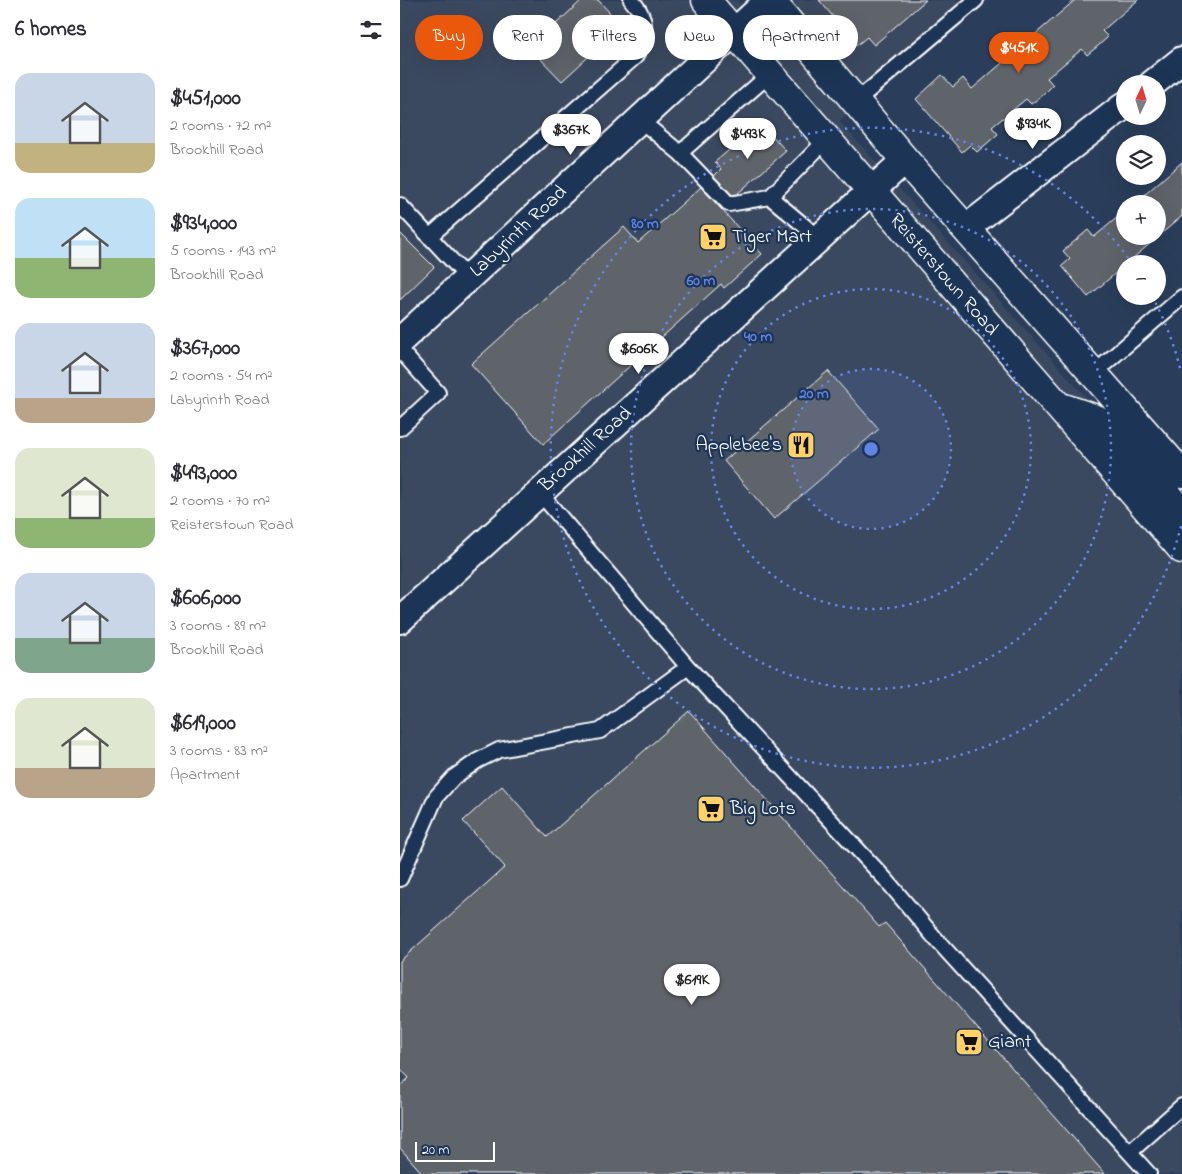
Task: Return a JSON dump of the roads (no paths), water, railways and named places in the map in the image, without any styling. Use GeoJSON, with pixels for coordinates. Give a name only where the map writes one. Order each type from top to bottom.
{"type":"FeatureCollection","features":[{"type":"Feature","properties":{"kind":"main road","name":"Reisterstown Road"},"geometry":{"type":"LineString","coordinates":[[706,0],[827,139],[871,193],[1182,549]]}},
{"type":"Feature","properties":{"kind":"main road"},"geometry":{"type":"LineString","coordinates":[[770,0],[905,160],[1182,474]]}},
{"type":"Feature","properties":{"kind":"main road"},"geometry":{"type":"LineString","coordinates":[[1057,406],[1096,419],[1104,424],[1182,512]]}},
{"type":"Feature","properties":{"kind":"street","name":"Labyrinth Road"},"geometry":{"type":"LineString","coordinates":[[400,341],[770,0]]}},
{"type":"Feature","properties":{"kind":"street"},"geometry":{"type":"LineString","coordinates":[[1163,75],[1182,60]]}},
{"type":"Feature","properties":{"kind":"street"},"geometry":{"type":"LineString","coordinates":[[966,228],[1116,111]]}},
{"type":"Feature","properties":{"kind":"street","name":"Brookhill Road"},"geometry":{"type":"LineString","coordinates":[[400,620],[871,193],[905,160]]}},
{"type":"Feature","properties":{"kind":"lane"},"geometry":{"type":"LineString","coordinates":[[429,236],[634,57],[642,45],[646,32],[643,17],[631,0]]}},
{"type":"Feature","properties":{"kind":"lane"},"geometry":{"type":"LineString","coordinates":[[856,102],[976,0]]}},
{"type":"Feature","properties":{"kind":"lane"},"geometry":{"type":"LineString","coordinates":[[680,153],[770,74]]}},
{"type":"Feature","properties":{"kind":"lane"},"geometry":{"type":"LineString","coordinates":[[640,120],[680,153],[729,204],[770,197],[827,139]]}},
{"type":"Feature","properties":{"kind":"lane"},"geometry":{"type":"LineString","coordinates":[[770,197],[820,239]]}},
{"type":"Feature","properties":{"kind":"lane"},"geometry":{"type":"LineString","coordinates":[[400,205],[468,279]]}},
{"type":"Feature","properties":{"kind":"lane"},"geometry":{"type":"LineString","coordinates":[[1093,374],[1182,297]]}},
{"type":"Feature","properties":{"kind":"lane"},"geometry":{"type":"LineString","coordinates":[[400,350],[438,393],[400,428]]}},
{"type":"Feature","properties":{"kind":"lane"},"geometry":{"type":"LineString","coordinates":[[539,492],[688,667],[888,882],[941,945],[1149,1174]]}},
{"type":"Feature","properties":{"kind":"lane"},"geometry":{"type":"LineString","coordinates":[[400,879],[436,797],[454,777],[477,761],[499,750],[600,731],[688,667]]}},
{"type":"Feature","properties":{"kind":"lane"},"geometry":{"type":"LineString","coordinates":[[1130,1152],[1182,1106]]}},
{"type":"Feature","properties":{"kind":"place","name":"Tiger Mart"},"geometry":{"type":"Point","coordinates":[713,237]}},
{"type":"Feature","properties":{"kind":"place","name":"Applebee's"},"geometry":{"type":"Point","coordinates":[801,445]}},
{"type":"Feature","properties":{"kind":"place","name":"Big Lots"},"geometry":{"type":"Point","coordinates":[711,809]}},
{"type":"Feature","properties":{"kind":"place","name":"Giant"},"geometry":{"type":"Point","coordinates":[969,1042]}}]}
